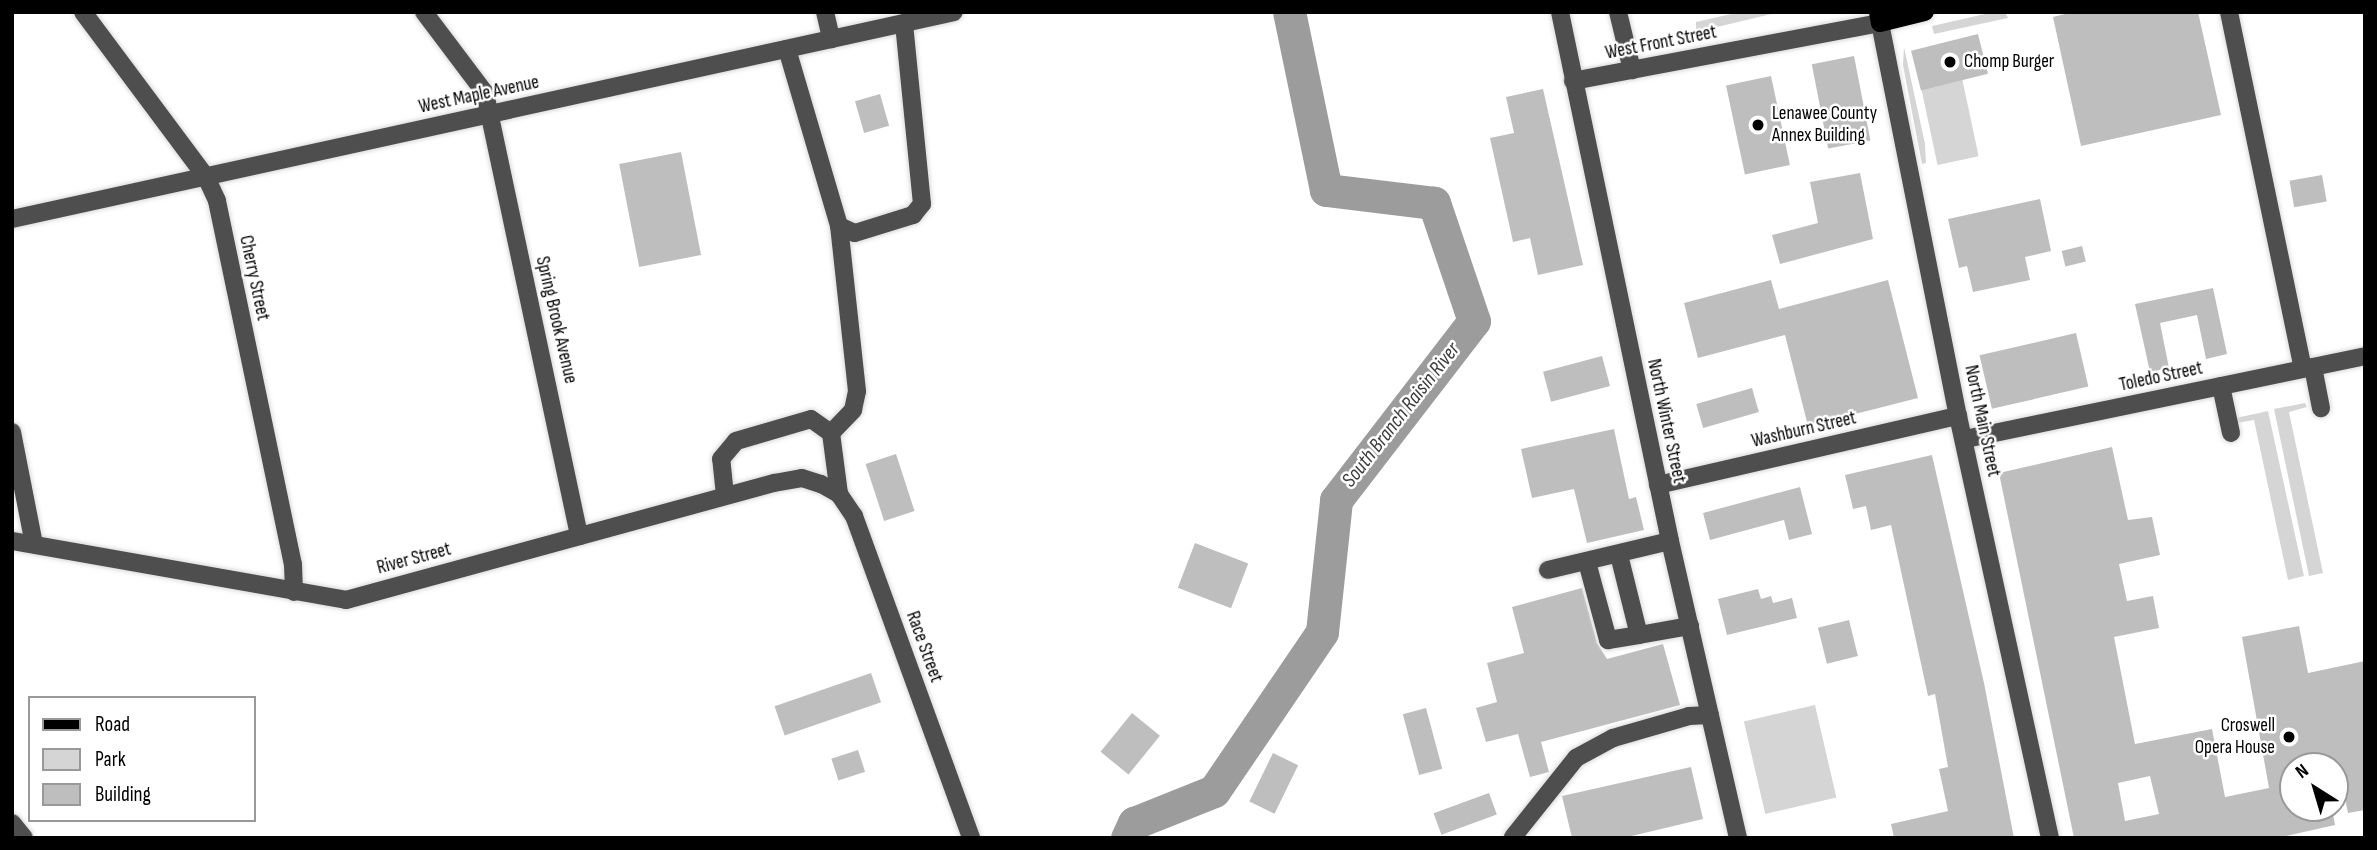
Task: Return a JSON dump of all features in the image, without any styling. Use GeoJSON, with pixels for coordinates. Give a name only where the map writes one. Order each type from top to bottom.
{"type":"FeatureCollection","features":[{"type":"Feature","properties":{"kind":"main road"},"geometry":{"type":"LineString","coordinates":[[1879,18],[1925,12]]}},
{"type":"Feature","properties":{"kind":"street","name":"Cherry Street"},"geometry":{"type":"LineString","coordinates":[[83,12],[206,177],[217,201],[293,564],[294,592]]}},
{"type":"Feature","properties":{"kind":"street","name":"Spring Brook Avenue"},"geometry":{"type":"LineString","coordinates":[[424,12],[485,93],[579,536]]}},
{"type":"Feature","properties":{"kind":"street"},"geometry":{"type":"LineString","coordinates":[[825,12],[831,39]]}},
{"type":"Feature","properties":{"kind":"street","name":"West Maple Avenue"},"geometry":{"type":"LineString","coordinates":[[12,219],[954,12]]}},
{"type":"Feature","properties":{"kind":"street","name":"North Winter Street"},"geometry":{"type":"LineString","coordinates":[[1560,12],[1670,541],[1738,838]]}},
{"type":"Feature","properties":{"kind":"street"},"geometry":{"type":"LineString","coordinates":[[1618,12],[1632,70]]}},
{"type":"Feature","properties":{"kind":"street"},"geometry":{"type":"LineString","coordinates":[[2212,12],[2221,12]]}},
{"type":"Feature","properties":{"kind":"street"},"geometry":{"type":"LineString","coordinates":[[2229,12],[2308,367],[2321,408]]}},
{"type":"Feature","properties":{"kind":"street","name":"West Front Street"},"geometry":{"type":"LineString","coordinates":[[1573,81],[1879,18]]}},
{"type":"Feature","properties":{"kind":"street","name":"North Main Street"},"geometry":{"type":"LineString","coordinates":[[1879,18],[1958,415],[2050,838]]}},
{"type":"Feature","properties":{"kind":"street"},"geometry":{"type":"LineString","coordinates":[[839,226],[855,233],[914,215],[922,204],[904,23]]}},
{"type":"Feature","properties":{"kind":"street"},"geometry":{"type":"LineString","coordinates":[[787,49],[839,226],[858,391],[853,410],[831,433]]}},
{"type":"Feature","properties":{"kind":"street","name":"Toledo Street"},"geometry":{"type":"LineString","coordinates":[[1965,439],[2365,356]]}},
{"type":"Feature","properties":{"kind":"street"},"geometry":{"type":"LineString","coordinates":[[2221,386],[2231,433]]}},
{"type":"Feature","properties":{"kind":"street","name":"Washburn Street"},"geometry":{"type":"LineString","coordinates":[[1658,485],[1958,415]]}},
{"type":"Feature","properties":{"kind":"street"},"geometry":{"type":"LineString","coordinates":[[725,495],[721,459],[736,441],[810,419],[831,433],[839,495]]}},
{"type":"Feature","properties":{"kind":"street"},"geometry":{"type":"LineString","coordinates":[[12,432],[34,544]]}},
{"type":"Feature","properties":{"kind":"street","name":"River Street"},"geometry":{"type":"LineString","coordinates":[[12,541],[346,600],[725,495],[802,478],[821,484]]}},
{"type":"Feature","properties":{"kind":"street","name":"Race Street"},"geometry":{"type":"LineString","coordinates":[[821,484],[839,495],[854,516],[971,838]]}},
{"type":"Feature","properties":{"kind":"street"},"geometry":{"type":"LineString","coordinates":[[1548,570],[1670,541]]}},
{"type":"Feature","properties":{"kind":"street"},"geometry":{"type":"LineString","coordinates":[[1619,555],[1639,635]]}},
{"type":"Feature","properties":{"kind":"street"},"geometry":{"type":"LineString","coordinates":[[1587,562],[1608,640],[1690,626]]}},
{"type":"Feature","properties":{"kind":"street"},"geometry":{"type":"LineString","coordinates":[[1513,838],[1576,758],[1613,738],[1689,716],[1710,715]]}},
{"type":"Feature","properties":{"kind":"street"},"geometry":{"type":"LineString","coordinates":[[12,822],[24,838]]}},
{"type":"Feature","properties":{"kind":"green space"},"geometry":{"type":"Polygon","coordinates":[[[1740,12],[1780,12],[1696,32],[1696,22],[1740,12]]]}},
{"type":"Feature","properties":{"kind":"green space"},"geometry":{"type":"Polygon","coordinates":[[[2005,12],[2008,18],[1934,34],[1932,26],[2005,12]]]}},
{"type":"Feature","properties":{"kind":"green space"},"geometry":{"type":"Polygon","coordinates":[[[1904,47],[1925,144],[1926,163],[1922,164],[1903,65],[1904,47]]]}},
{"type":"Feature","properties":{"kind":"green space"},"geometry":{"type":"Polygon","coordinates":[[[1962,78],[1979,156],[1938,165],[1921,87],[1962,78]]]}},
{"type":"Feature","properties":{"kind":"green space"},"geometry":{"type":"Polygon","coordinates":[[[2305,403],[2307,407],[2289,412],[2323,573],[2309,576],[2274,409],[2305,403]]]}},
{"type":"Feature","properties":{"kind":"green space"},"geometry":{"type":"Polygon","coordinates":[[[2268,411],[2304,576],[2288,580],[2254,420],[2237,423],[2236,418],[2268,411]]]}},
{"type":"Feature","properties":{"kind":"green space"},"geometry":{"type":"Polygon","coordinates":[[[1815,705],[1836,798],[1765,814],[1744,721],[1815,705]]]}},
{"type":"Feature","properties":{"kind":"building"},"geometry":{"type":"Polygon","coordinates":[[[2073,12],[2198,12],[2221,115],[2081,146],[2053,17],[2073,12]]]}},
{"type":"Feature","properties":{"kind":"building","name":"Chomp Burger"},"geometry":{"type":"Polygon","coordinates":[[[1978,34],[1988,74],[1921,90],[1911,51],[1978,34]]]}},
{"type":"Feature","properties":{"kind":"building"},"geometry":{"type":"Polygon","coordinates":[[[1854,56],[1870,140],[1828,149],[1812,64],[1854,56]]]}},
{"type":"Feature","properties":{"kind":"building","name":"Lenawee County Annex Building"},"geometry":{"type":"Polygon","coordinates":[[[1771,76],[1790,165],[1745,175],[1726,86],[1771,76]]]}},
{"type":"Feature","properties":{"kind":"building"},"geometry":{"type":"Polygon","coordinates":[[[1543,89],[1583,265],[1538,275],[1530,238],[1513,242],[1490,138],[1514,133],[1506,97],[1543,89]]]}},
{"type":"Feature","properties":{"kind":"building"},"geometry":{"type":"Polygon","coordinates":[[[880,94],[889,126],[864,133],[855,101],[880,94]]]}},
{"type":"Feature","properties":{"kind":"building"},"geometry":{"type":"Polygon","coordinates":[[[681,152],[701,255],[639,267],[619,164],[681,152]]]}},
{"type":"Feature","properties":{"kind":"building"},"geometry":{"type":"Polygon","coordinates":[[[1860,173],[1873,239],[1780,264],[1772,235],[1818,223],[1810,182],[1860,173]]]}},
{"type":"Feature","properties":{"kind":"building"},"geometry":{"type":"Polygon","coordinates":[[[2322,175],[2327,202],[2294,207],[2290,181],[2322,175]]]}},
{"type":"Feature","properties":{"kind":"building"},"geometry":{"type":"Polygon","coordinates":[[[2040,199],[2051,251],[2025,257],[2030,280],[1973,292],[1967,266],[1959,268],[1948,219],[2040,199]]]}},
{"type":"Feature","properties":{"kind":"building"},"geometry":{"type":"Polygon","coordinates":[[[2082,246],[2086,262],[2065,267],[2062,251],[2082,246]]]}},
{"type":"Feature","properties":{"kind":"building"},"geometry":{"type":"Polygon","coordinates":[[[1771,280],[1779,309],[1888,280],[1918,398],[1808,426],[1785,335],[1698,358],[1684,303],[1771,280]]]}},
{"type":"Feature","properties":{"kind":"building"},"geometry":{"type":"Polygon","coordinates":[[[2213,288],[2227,354],[2206,359],[2197,315],[2160,323],[2169,368],[2150,372],[2135,304],[2213,288]]]}},
{"type":"Feature","properties":{"kind":"building"},"geometry":{"type":"Polygon","coordinates":[[[2076,333],[2088,387],[1992,409],[1980,355],[2076,333]]]}},
{"type":"Feature","properties":{"kind":"building"},"geometry":{"type":"Polygon","coordinates":[[[1602,356],[1610,386],[1551,402],[1543,372],[1602,356]]]}},
{"type":"Feature","properties":{"kind":"building"},"geometry":{"type":"Polygon","coordinates":[[[1752,388],[1759,412],[1703,428],[1696,404],[1752,388]]]}},
{"type":"Feature","properties":{"kind":"building"},"geometry":{"type":"Polygon","coordinates":[[[1614,429],[1629,499],[1636,497],[1644,530],[1587,543],[1574,489],[1532,498],[1521,449],[1614,429]]]}},
{"type":"Feature","properties":{"kind":"building"},"geometry":{"type":"Polygon","coordinates":[[[2112,447],[2128,520],[2152,517],[2160,555],[2119,564],[2127,601],[2153,596],[2159,628],[2114,637],[2135,744],[2212,729],[2225,797],[2269,788],[2242,637],[2299,626],[2308,673],[2365,661],[2365,810],[2349,813],[2349,752],[2279,752],[2279,822],[2334,822],[2335,825],[2277,838],[2074,838],[1999,473],[2112,447]],[[2150,776],[2118,783],[2125,821],[2159,814],[2150,776]]]}},
{"type":"Feature","properties":{"kind":"building"},"geometry":{"type":"Polygon","coordinates":[[[896,454],[915,511],[884,521],[866,464],[896,454]]]}},
{"type":"Feature","properties":{"kind":"building"},"geometry":{"type":"Polygon","coordinates":[[[1932,455],[1984,683],[2014,838],[1894,838],[1891,824],[1948,811],[1939,769],[1948,767],[1935,694],[1928,696],[1891,525],[1871,530],[1866,506],[1853,509],[1845,475],[1932,455]]]}},
{"type":"Feature","properties":{"kind":"building"},"geometry":{"type":"Polygon","coordinates":[[[1800,487],[1812,534],[1789,540],[1784,520],[1710,540],[1703,513],[1800,487]]]}},
{"type":"Feature","properties":{"kind":"building"},"geometry":{"type":"Polygon","coordinates":[[[1195,543],[1248,563],[1231,608],[1178,588],[1195,543]]]}},
{"type":"Feature","properties":{"kind":"building"},"geometry":{"type":"Polygon","coordinates":[[[1582,588],[1597,643],[1607,659],[1663,644],[1680,705],[1541,742],[1549,772],[1530,777],[1518,734],[1486,742],[1476,708],[1497,702],[1487,663],[1524,653],[1512,607],[1582,588]]]}},
{"type":"Feature","properties":{"kind":"building"},"geometry":{"type":"Polygon","coordinates":[[[1758,589],[1761,599],[1771,596],[1773,603],[1792,598],[1797,618],[1727,635],[1718,599],[1758,589]]]}},
{"type":"Feature","properties":{"kind":"building"},"geometry":{"type":"Polygon","coordinates":[[[1849,620],[1858,656],[1827,664],[1818,628],[1849,620]]]}},
{"type":"Feature","properties":{"kind":"building"},"geometry":{"type":"Polygon","coordinates":[[[871,673],[881,702],[785,736],[775,706],[871,673]]]}},
{"type":"Feature","properties":{"kind":"building"},"geometry":{"type":"Polygon","coordinates":[[[1426,708],[1442,769],[1419,775],[1403,714],[1426,708]]]}},
{"type":"Feature","properties":{"kind":"building"},"geometry":{"type":"Polygon","coordinates":[[[1132,713],[1160,736],[1129,775],[1101,752],[1132,713]]]}},
{"type":"Feature","properties":{"kind":"building"},"geometry":{"type":"Polygon","coordinates":[[[858,750],[865,772],[838,781],[831,759],[858,750]]]}},
{"type":"Feature","properties":{"kind":"building"},"geometry":{"type":"Polygon","coordinates":[[[1273,753],[1298,765],[1274,814],[1249,802],[1273,753]]]}},
{"type":"Feature","properties":{"kind":"building"},"geometry":{"type":"Polygon","coordinates":[[[1691,767],[1703,819],[1623,838],[1572,838],[1562,796],[1691,767]]]}},
{"type":"Feature","properties":{"kind":"building"},"geometry":{"type":"Polygon","coordinates":[[[1489,793],[1497,815],[1441,835],[1434,813],[1489,793]]]}},
{"type":"Feature","properties":{"kind":"waterway","name":"South Branch Raisin River"},"geometry":{"type":"LineString","coordinates":[[1127,838],[1134,823],[1214,791],[1322,632],[1336,500],[1474,321],[1434,203],[1326,190],[1289,12]]}},
{"type":"Feature","properties":{"kind":"place","name":"Chomp Burger"},"geometry":{"type":"Point","coordinates":[1950,62]}},
{"type":"Feature","properties":{"kind":"place","name":"Lenawee County Annex Building"},"geometry":{"type":"Point","coordinates":[1758,125]}},
{"type":"Feature","properties":{"kind":"place","name":"Croswell Opera House"},"geometry":{"type":"Point","coordinates":[2289,737]}}]}
